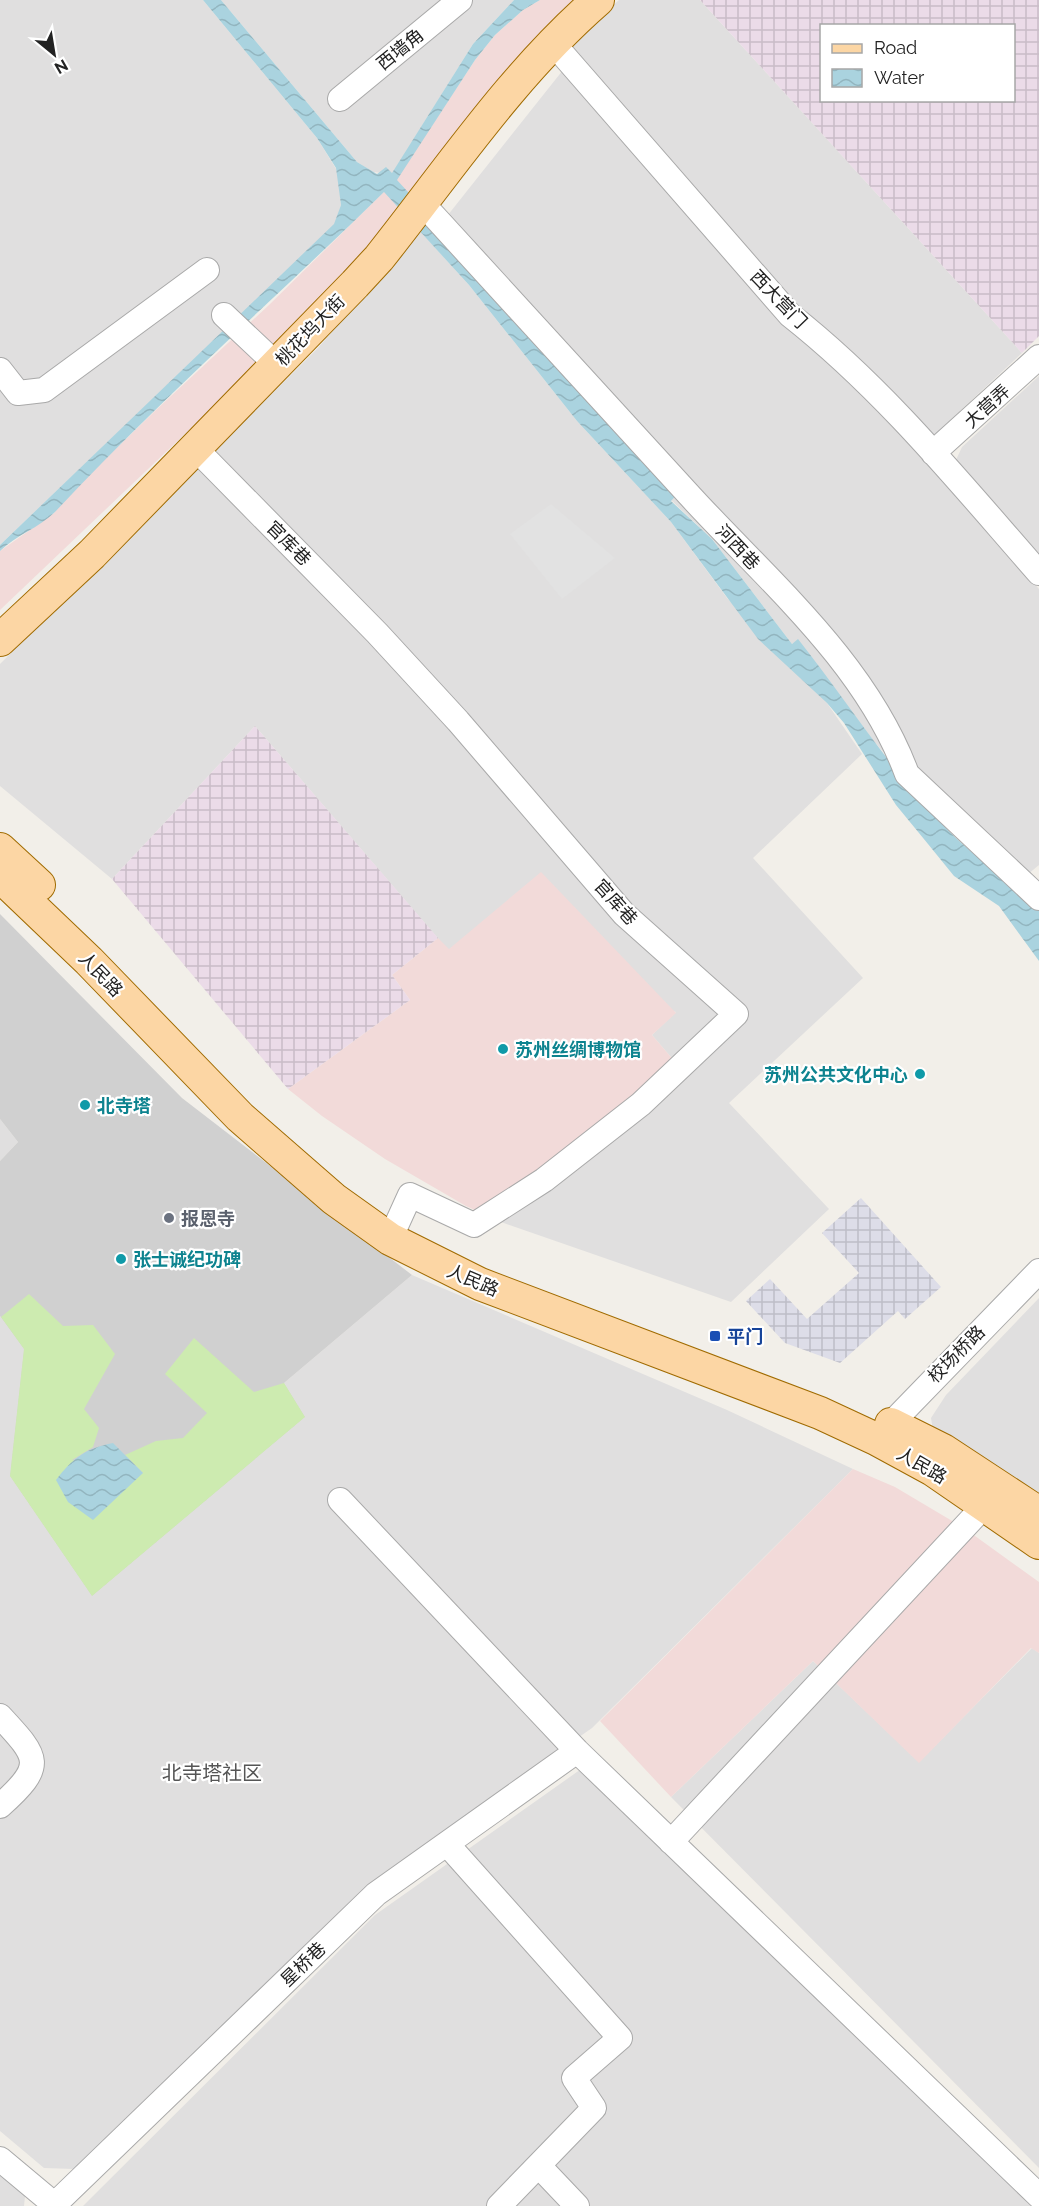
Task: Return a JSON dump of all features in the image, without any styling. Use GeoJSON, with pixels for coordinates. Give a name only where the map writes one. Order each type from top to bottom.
{"type":"FeatureCollection","features":[{"type":"Feature","properties":{"kind":"main road","name":"桃花坞大街"},"geometry":{"type":"LineString","coordinates":[[0,640],[92,554],[355,284],[417,210],[499,102],[552,42],[598,0]]}},
{"type":"Feature","properties":{"kind":"main road","name":"人民路"},"geometry":{"type":"LineString","coordinates":[[0,849],[106,952],[255,1106],[393,1231]]}},
{"type":"Feature","properties":{"kind":"main road","name":"人民路"},"geometry":{"type":"LineString","coordinates":[[0,876],[89,961],[240,1117],[334,1199],[393,1231],[425,1241],[480,1266],[835,1397],[933,1470],[1039,1544]]}},
{"type":"Feature","properties":{"kind":"main road","name":"人民路"},"geometry":{"type":"LineString","coordinates":[[882,1431],[943,1450],[1039,1513]]}},
{"type":"Feature","properties":{"kind":"street","name":"西墙角"},"geometry":{"type":"LineString","coordinates":[[340,99],[460,0]]}},
{"type":"Feature","properties":{"kind":"street","name":"西大营门"},"geometry":{"type":"LineString","coordinates":[[552,42],[790,315],[826,343],[880,395],[1039,573]]}},
{"type":"Feature","properties":{"kind":"street","name":"河西巷"},"geometry":{"type":"LineString","coordinates":[[417,210],[820,635],[855,681],[896,746],[907,774],[1039,898]]}},
{"type":"Feature","properties":{"kind":"street"},"geometry":{"type":"LineString","coordinates":[[0,370],[18,393],[44,390],[207,270]]}},
{"type":"Feature","properties":{"kind":"street"},"geometry":{"type":"LineString","coordinates":[[224,315],[276,364]]}},
{"type":"Feature","properties":{"kind":"street","name":"大营弄"},"geometry":{"type":"LineString","coordinates":[[933,453],[1039,357]]}},
{"type":"Feature","properties":{"kind":"street","name":"官库巷"},"geometry":{"type":"LineString","coordinates":[[194,447],[393,651],[565,844],[624,914],[736,1014],[641,1104],[544,1180],[474,1225],[410,1195],[393,1231]]}},
{"type":"Feature","properties":{"kind":"street","name":"校场桥路"},"geometry":{"type":"LineString","coordinates":[[882,1431],[1039,1271]]}},
{"type":"Feature","properties":{"kind":"street"},"geometry":{"type":"LineString","coordinates":[[340,1500],[578,1751],[1039,2196]]}},
{"type":"Feature","properties":{"kind":"street"},"geometry":{"type":"LineString","coordinates":[[671,1842],[985,1505]]}},
{"type":"Feature","properties":{"kind":"street"},"geometry":{"type":"LineString","coordinates":[[0,1716],[28,1746],[31,1757],[28,1779],[0,1806]]}},
{"type":"Feature","properties":{"kind":"street","name":"星桥巷"},"geometry":{"type":"LineString","coordinates":[[54,2205],[376,1894],[578,1751]]}},
{"type":"Feature","properties":{"kind":"street"},"geometry":{"type":"LineString","coordinates":[[447,1844],[620,2038],[574,2078],[594,2108],[499,2206]]}},
{"type":"Feature","properties":{"kind":"street"},"geometry":{"type":"LineString","coordinates":[[0,2159],[54,2205]]}},
{"type":"Feature","properties":{"kind":"street"},"geometry":{"type":"LineString","coordinates":[[539,2166],[577,2206]]}},
{"type":"Feature","properties":{"kind":"shaded area"},"geometry":{"type":"Polygon","coordinates":[[[0,0],[203,0],[317,138],[338,172],[341,205],[335,224],[0,545],[0,0]]]}},
{"type":"Feature","properties":{"kind":"shaded area"},"geometry":{"type":"Polygon","coordinates":[[[221,0],[514,0],[473,44],[392,174],[373,172],[357,162],[221,0]]]}},
{"type":"Feature","properties":{"kind":"shaded area"},"geometry":{"type":"Polygon","coordinates":[[[540,0],[584,0],[414,200],[251,371],[0,610],[0,551],[54,513],[69,494],[269,305],[396,180],[475,60],[495,35],[523,10],[540,0]]]}},
{"type":"Feature","properties":{"kind":"shaded area"},"geometry":{"type":"Polygon","coordinates":[[[619,0],[700,0],[1022,353],[931,438],[796,308],[567,47],[619,0]]]}},
{"type":"Feature","properties":{"kind":"shaded area"},"geometry":{"type":"Polygon","coordinates":[[[700,0],[1039,0],[1039,336],[1022,353],[700,0]]]}},
{"type":"Feature","properties":{"kind":"shaded area"},"geometry":{"type":"Polygon","coordinates":[[[567,65],[828,352],[1039,589],[1039,865],[1016,884],[958,840],[872,739],[798,640],[792,644],[712,539],[671,500],[680,491],[440,225],[567,65]]]}},
{"type":"Feature","properties":{"kind":"shaded area"},"geometry":{"type":"Polygon","coordinates":[[[420,231],[469,285],[577,421],[671,522],[727,598],[827,703],[862,754],[753,858],[863,978],[729,1103],[829,1209],[731,1302],[501,1222],[519,1190],[676,1063],[652,1035],[676,1012],[448,950],[255,726],[112,879],[0,786],[0,664],[317,349],[420,231]]]}},
{"type":"Feature","properties":{"kind":"shaded area"},"geometry":{"type":"Polygon","coordinates":[[[1039,376],[1039,562],[956,460],[962,447],[1039,376]]]}},
{"type":"Feature","properties":{"kind":"shaded area"},"geometry":{"type":"Polygon","coordinates":[[[551,504],[615,558],[562,599],[510,534],[551,504]]]}},
{"type":"Feature","properties":{"kind":"shaded area"},"geometry":{"type":"Polygon","coordinates":[[[255,726],[438,938],[392,975],[410,1000],[288,1089],[112,879],[255,726]]]}},
{"type":"Feature","properties":{"kind":"shaded area","name":"苏州丝绸博物馆"},"geometry":{"type":"Polygon","coordinates":[[[541,872],[676,1013],[652,1035],[676,1063],[519,1190],[501,1222],[466,1206],[385,1159],[322,1116],[288,1089],[410,1000],[392,975],[438,938],[449,949],[541,872]]]}},
{"type":"Feature","properties":{"kind":"shaded area","name":"报恩寺"},"geometry":{"type":"Polygon","coordinates":[[[0,914],[182,1098],[412,1275],[284,1383],[305,1417],[92,1596],[10,1476],[24,1349],[0,1316],[0,1161],[18,1142],[0,1119],[0,914]]]}},
{"type":"Feature","properties":{"kind":"shaded area"},"geometry":{"type":"Polygon","coordinates":[[[0,1119],[18,1142],[0,1161],[0,1119]]]}},
{"type":"Feature","properties":{"kind":"shaded area"},"geometry":{"type":"Polygon","coordinates":[[[861,1198],[941,1287],[905,1319],[898,1311],[840,1363],[785,1343],[746,1301],[770,1279],[807,1319],[859,1273],[822,1233],[861,1198]]]}},
{"type":"Feature","properties":{"kind":"shaded area"},"geometry":{"type":"Polygon","coordinates":[[[412,1275],[727,1410],[853,1469],[592,1728],[381,1875],[74,2169],[44,2168],[0,2131],[0,1316],[24,1349],[10,1476],[92,1596],[305,1417],[284,1383],[412,1275]]]}},
{"type":"Feature","properties":{"kind":"shaded area"},"geometry":{"type":"Polygon","coordinates":[[[1039,1298],[1039,1499],[933,1430],[931,1418],[946,1395],[1039,1298]]]}},
{"type":"Feature","properties":{"kind":"shaded area"},"geometry":{"type":"Polygon","coordinates":[[[853,1469],[895,1487],[964,1528],[1039,1582],[1039,1653],[1031,1648],[919,1763],[813,1661],[671,1797],[600,1721],[853,1469]]]}},
{"type":"Feature","properties":{"kind":"shaded area"},"geometry":{"type":"Polygon","coordinates":[[[1032,1648],[1039,1653],[1039,2168],[671,1797],[813,1661],[919,1762],[1032,1648]]]}},
{"type":"Feature","properties":{"kind":"shaded area"},"geometry":{"type":"Polygon","coordinates":[[[584,1767],[1031,2196],[1030,2206],[83,2206],[375,1915],[584,1767]]]}},
{"type":"Feature","properties":{"kind":"shaded area"},"geometry":{"type":"Polygon","coordinates":[[[0,2155],[27,2177],[24,2206],[0,2206],[0,2155]]]}},
{"type":"Feature","properties":{"kind":"green space"},"geometry":{"type":"Polygon","coordinates":[[[29,1294],[63,1326],[93,1325],[115,1354],[84,1409],[99,1428],[93,1447],[72,1460],[143,1473],[125,1455],[156,1441],[183,1438],[207,1413],[165,1374],[194,1338],[254,1392],[284,1383],[305,1417],[92,1596],[10,1476],[24,1349],[1,1317],[29,1294]]]}},
{"type":"Feature","properties":{"kind":"water"},"geometry":{"type":"Polygon","coordinates":[[[203,0],[221,0],[357,162],[377,174],[386,167],[392,173],[473,44],[514,0],[540,0],[523,10],[495,35],[475,60],[397,180],[681,490],[671,501],[712,539],[792,644],[798,639],[894,767],[935,816],[967,848],[1031,899],[1039,910],[1039,961],[999,906],[954,876],[896,805],[844,723],[827,703],[758,639],[671,522],[577,421],[469,285],[384,192],[176,390],[55,512],[0,551],[0,545],[334,224],[341,205],[336,168],[317,138],[203,0]]]}},
{"type":"Feature","properties":{"kind":"water"},"geometry":{"type":"Polygon","coordinates":[[[113,1443],[143,1473],[93,1520],[68,1502],[56,1480],[68,1466],[87,1451],[113,1443]]]}},
{"type":"Feature","properties":{"kind":"place","name":"苏州丝绸博物馆"},"geometry":{"type":"Point","coordinates":[503,1049]}},
{"type":"Feature","properties":{"kind":"place","name":"苏州公共文化中心"},"geometry":{"type":"Point","coordinates":[920,1074]}},
{"type":"Feature","properties":{"kind":"place","name":"北寺塔"},"geometry":{"type":"Point","coordinates":[85,1105]}},
{"type":"Feature","properties":{"kind":"place","name":"报恩寺"},"geometry":{"type":"Point","coordinates":[169,1218]}},
{"type":"Feature","properties":{"kind":"place","name":"张士诚纪功碑"},"geometry":{"type":"Point","coordinates":[121,1259]}},
{"type":"Feature","properties":{"kind":"place","name":"平门"},"geometry":{"type":"Point","coordinates":[715,1336]}},
{"type":"Feature","properties":{"kind":"district","name":"北寺塔社区"},"geometry":{"type":"Point","coordinates":[212,1773]}}]}
